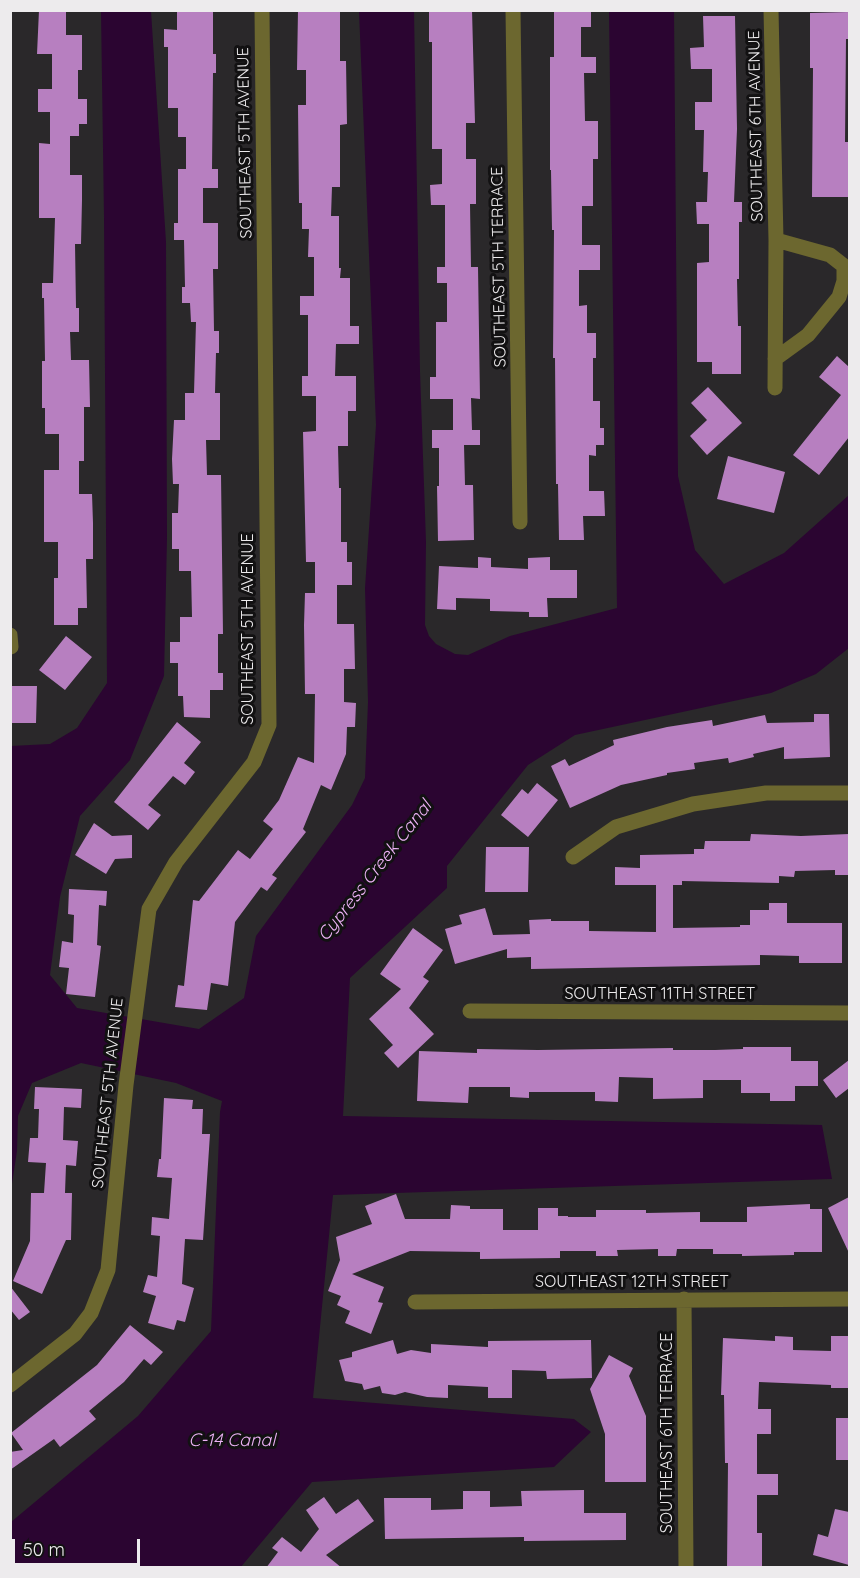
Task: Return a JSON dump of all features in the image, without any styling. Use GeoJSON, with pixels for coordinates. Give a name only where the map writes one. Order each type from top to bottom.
{"type":"FeatureCollection","features":[{"type":"Feature","properties":{"kind":"street","name":"SOUTHEAST 5TH AVENUE"},"geometry":{"type":"LineString","coordinates":[[10,1385],[75,1334],[91,1313],[108,1270],[135,1005],[149,909],[176,862],[254,762],[268,725],[262,10]]}},
{"type":"Feature","properties":{"kind":"street","name":"SOUTHEAST 5TH TERRACE"},"geometry":{"type":"LineString","coordinates":[[513,10],[520,522]]}},
{"type":"Feature","properties":{"kind":"street","name":"SOUTHEAST 6TH AVENUE"},"geometry":{"type":"LineString","coordinates":[[771,10],[776,240],[775,388]]}},
{"type":"Feature","properties":{"kind":"street","name":"SOUTHEAST 6TH AVENUE"},"geometry":{"type":"LineString","coordinates":[[775,359],[808,335],[839,297],[847,265],[830,255],[776,240]]}},
{"type":"Feature","properties":{"kind":"street"},"geometry":{"type":"LineString","coordinates":[[10,635],[11,647]]}},
{"type":"Feature","properties":{"kind":"street"},"geometry":{"type":"LineString","coordinates":[[573,857],[616,827],[693,804],[766,793],[849,793]]}},
{"type":"Feature","properties":{"kind":"street","name":"SOUTHEAST 11TH STREET"},"geometry":{"type":"LineString","coordinates":[[470,1011],[849,1012]]}},
{"type":"Feature","properties":{"kind":"street","name":"SOUTHEAST 6TH TERRACE"},"geometry":{"type":"LineString","coordinates":[[684,1299],[686,1568]]}},
{"type":"Feature","properties":{"kind":"street","name":"SOUTHEAST 12TH STREET"},"geometry":{"type":"LineString","coordinates":[[416,1302],[849,1299]]}},
{"type":"Feature","properties":{"kind":"water"},"geometry":{"type":"Polygon","coordinates":[[[101,11],[151,11],[166,242],[167,538],[164,676],[130,760],[80,816],[60,897],[50,975],[77,1008],[199,1029],[244,998],[256,936],[352,805],[365,778],[368,702],[365,588],[376,425],[359,11],[414,11],[420,372],[426,542],[425,625],[429,636],[436,644],[455,654],[468,655],[510,636],[617,608],[609,11],[674,11],[678,476],[695,550],[724,584],[784,553],[849,495],[849,648],[816,674],[771,693],[575,735],[528,765],[447,866],[447,888],[350,978],[343,1116],[822,1125],[832,1179],[333,1195],[313,1398],[574,1419],[591,1432],[554,1467],[312,1482],[240,1568],[10,1567],[11,1522],[138,1416],[211,1331],[222,1101],[176,1083],[81,1063],[32,1083],[18,1116],[17,1151],[11,1190],[11,746],[50,744],[77,728],[107,683],[101,11]]]}},
{"type":"Feature","properties":{"kind":"building"},"geometry":{"type":"Polygon","coordinates":[[[39,10],[66,10],[66,35],[82,35],[82,70],[78,70],[78,99],[87,99],[87,124],[79,124],[79,136],[70,136],[70,175],[82,175],[81,244],[75,244],[76,308],[79,308],[79,332],[70,332],[71,360],[89,360],[90,407],[84,407],[84,461],[79,461],[79,494],[92,494],[93,523],[93,559],[86,559],[87,608],[78,608],[78,625],[54,625],[54,578],[58,578],[58,542],[44,542],[44,470],[59,470],[59,434],[45,434],[45,408],[42,408],[42,361],[45,361],[42,283],[53,283],[55,218],[39,218],[39,143],[50,144],[50,112],[38,112],[38,89],[52,89],[52,54],[37,54],[39,10]]]}},
{"type":"Feature","properties":{"kind":"building"},"geometry":{"type":"Polygon","coordinates":[[[177,10],[213,10],[213,54],[216,54],[216,73],[213,73],[212,169],[218,169],[218,188],[203,188],[203,223],[218,223],[218,269],[213,269],[214,331],[219,331],[215,393],[220,393],[220,440],[206,440],[207,475],[221,475],[223,634],[218,634],[218,673],[223,673],[223,690],[210,690],[210,718],[184,717],[183,696],[178,696],[178,663],[170,663],[170,642],[180,642],[180,617],[192,617],[191,571],[179,571],[179,549],[172,549],[172,513],[178,513],[179,484],[173,484],[172,459],[174,420],[185,420],[185,393],[194,393],[196,322],[191,322],[190,303],[182,303],[182,287],[185,287],[184,240],[174,240],[174,223],[178,223],[178,169],[186,169],[186,137],[178,137],[178,108],[168,108],[168,47],[164,47],[164,29],[177,30],[177,10]]]}},
{"type":"Feature","properties":{"kind":"building"},"geometry":{"type":"Polygon","coordinates":[[[298,10],[340,10],[340,61],[346,61],[347,124],[340,125],[340,187],[332,187],[331,216],[339,216],[340,278],[350,278],[350,326],[359,326],[359,344],[336,344],[335,376],[356,376],[356,411],[348,411],[348,446],[338,446],[341,542],[347,542],[347,562],[352,562],[352,585],[337,585],[337,624],[354,624],[355,669],[344,669],[344,702],[356,703],[355,727],[347,727],[346,754],[331,790],[321,785],[303,829],[306,832],[272,875],[277,878],[267,891],[261,887],[235,922],[228,986],[211,983],[207,1010],[175,1007],[178,985],[184,986],[193,900],[199,901],[238,850],[250,859],[273,829],[263,821],[279,800],[298,757],[314,763],[315,694],[305,694],[304,625],[305,593],[315,593],[315,562],[306,562],[303,432],[316,431],[316,396],[302,396],[302,376],[308,376],[308,315],[300,315],[300,296],[314,296],[314,257],[308,257],[309,229],[302,229],[302,203],[299,203],[298,105],[306,105],[306,70],[297,70],[298,10]]]}},
{"type":"Feature","properties":{"kind":"building"},"geometry":{"type":"Polygon","coordinates":[[[429,10],[472,10],[475,123],[466,123],[466,159],[476,159],[476,204],[470,204],[471,267],[478,267],[480,399],[471,398],[472,430],[480,430],[480,445],[464,445],[465,485],[473,485],[474,540],[438,541],[439,448],[432,448],[432,430],[453,430],[453,399],[430,399],[430,377],[436,377],[436,322],[447,322],[447,283],[437,283],[437,267],[445,267],[445,205],[431,205],[430,185],[442,184],[442,149],[432,149],[432,42],[429,42],[429,10]]]}},
{"type":"Feature","properties":{"kind":"building"},"geometry":{"type":"Polygon","coordinates":[[[554,10],[591,10],[591,27],[581,27],[581,57],[596,57],[596,73],[584,73],[585,121],[598,121],[598,159],[593,159],[593,206],[582,206],[582,245],[600,245],[600,270],[579,270],[579,306],[587,305],[587,333],[596,333],[596,358],[593,358],[593,401],[600,401],[600,428],[604,428],[604,445],[596,445],[596,456],[589,455],[589,491],[604,491],[605,516],[583,516],[584,540],[559,540],[555,358],[553,358],[554,230],[552,230],[550,170],[550,57],[554,57],[554,10]]]}},
{"type":"Feature","properties":{"kind":"building"},"geometry":{"type":"Polygon","coordinates":[[[849,12],[849,39],[846,39],[845,142],[849,142],[849,197],[812,197],[813,68],[810,68],[810,13],[849,12]]]}},
{"type":"Feature","properties":{"kind":"building"},"geometry":{"type":"Polygon","coordinates":[[[703,16],[735,16],[737,129],[734,202],[742,202],[742,222],[739,222],[739,279],[737,279],[738,326],[741,326],[741,374],[712,374],[712,362],[697,362],[697,263],[709,262],[709,224],[697,224],[696,202],[707,202],[708,172],[703,172],[704,130],[695,130],[695,102],[712,102],[712,69],[691,69],[690,48],[704,47],[703,16]]]}},
{"type":"Feature","properties":{"kind":"building"},"geometry":{"type":"Polygon","coordinates":[[[837,356],[849,367],[849,437],[819,475],[793,455],[841,395],[819,377],[837,356]]]}},
{"type":"Feature","properties":{"kind":"building"},"geometry":{"type":"Polygon","coordinates":[[[708,387],[742,423],[707,455],[690,436],[707,420],[691,403],[708,387]]]}},
{"type":"Feature","properties":{"kind":"building"},"geometry":{"type":"Polygon","coordinates":[[[728,456],[785,472],[774,513],[717,499],[728,456]]]}},
{"type":"Feature","properties":{"kind":"building"},"geometry":{"type":"Polygon","coordinates":[[[478,557],[491,558],[491,567],[528,569],[528,558],[550,557],[550,570],[577,570],[577,598],[547,598],[548,617],[529,617],[529,612],[490,611],[490,599],[456,598],[456,610],[437,609],[439,566],[478,568],[478,557]]]}},
{"type":"Feature","properties":{"kind":"building"},"geometry":{"type":"Polygon","coordinates":[[[66,636],[92,657],[65,690],[39,670],[66,636]]]}},
{"type":"Feature","properties":{"kind":"building"},"geometry":{"type":"Polygon","coordinates":[[[10,686],[37,686],[36,723],[10,723],[10,686]]]}},
{"type":"Feature","properties":{"kind":"building"},"geometry":{"type":"Polygon","coordinates":[[[814,714],[829,714],[830,757],[784,759],[784,747],[753,754],[754,757],[729,763],[728,758],[694,763],[695,769],[667,773],[667,775],[621,785],[570,808],[551,766],[565,759],[569,766],[614,745],[613,740],[667,727],[712,720],[713,726],[765,715],[767,723],[814,722],[814,714]]]}},
{"type":"Feature","properties":{"kind":"building"},"geometry":{"type":"Polygon","coordinates":[[[177,722],[201,742],[184,763],[195,772],[185,785],[173,776],[148,805],[161,815],[148,830],[114,802],[177,722]]]}},
{"type":"Feature","properties":{"kind":"building"},"geometry":{"type":"Polygon","coordinates":[[[537,783],[558,800],[528,837],[501,815],[522,789],[528,794],[537,783]]]}},
{"type":"Feature","properties":{"kind":"building"},"geometry":{"type":"Polygon","coordinates":[[[94,823],[112,836],[132,835],[132,858],[115,859],[106,874],[75,855],[94,823]]]}},
{"type":"Feature","properties":{"kind":"building"},"geometry":{"type":"Polygon","coordinates":[[[751,834],[801,836],[849,834],[849,875],[835,875],[835,870],[795,871],[794,877],[779,876],[779,883],[682,881],[682,885],[673,885],[673,928],[750,925],[750,910],[769,910],[769,903],[787,903],[787,923],[842,923],[842,963],[799,963],[799,956],[760,955],[760,965],[531,969],[531,957],[507,958],[507,949],[455,964],[445,929],[462,924],[459,915],[485,908],[493,935],[530,934],[529,920],[551,919],[551,921],[589,921],[589,931],[656,932],[656,885],[615,885],[615,867],[640,868],[640,855],[694,854],[694,849],[704,849],[705,841],[750,841],[751,834]]]}},
{"type":"Feature","properties":{"kind":"building"},"geometry":{"type":"Polygon","coordinates":[[[486,847],[529,847],[528,892],[485,892],[486,847]]]}},
{"type":"Feature","properties":{"kind":"building"},"geometry":{"type":"Polygon","coordinates":[[[69,889],[107,891],[106,906],[99,905],[97,945],[101,946],[95,997],[66,994],[69,968],[59,967],[62,941],[73,943],[74,915],[68,914],[69,889]]]}},
{"type":"Feature","properties":{"kind":"building"},"geometry":{"type":"Polygon","coordinates":[[[413,928],[443,950],[423,977],[429,981],[409,1008],[434,1034],[398,1068],[384,1053],[393,1045],[369,1019],[401,989],[380,974],[413,928]]]}},
{"type":"Feature","properties":{"kind":"building"},"geometry":{"type":"Polygon","coordinates":[[[743,1047],[791,1047],[791,1061],[818,1061],[818,1086],[795,1086],[795,1101],[770,1101],[770,1093],[741,1093],[741,1080],[703,1080],[703,1098],[653,1099],[653,1078],[619,1077],[618,1102],[595,1101],[595,1092],[529,1092],[529,1098],[510,1097],[510,1087],[469,1087],[468,1103],[417,1101],[419,1051],[477,1053],[477,1049],[673,1048],[673,1050],[715,1050],[743,1049],[743,1047]]]}},
{"type":"Feature","properties":{"kind":"building"},"geometry":{"type":"Polygon","coordinates":[[[849,1060],[849,1088],[836,1098],[823,1080],[849,1060]]]}},
{"type":"Feature","properties":{"kind":"building"},"geometry":{"type":"Polygon","coordinates":[[[35,1087],[82,1089],[81,1108],[64,1107],[63,1140],[78,1141],[76,1166],[66,1165],[65,1193],[72,1193],[71,1240],[66,1240],[42,1294],[13,1281],[30,1241],[31,1193],[44,1193],[46,1163],[28,1162],[30,1138],[38,1138],[39,1109],[34,1109],[35,1087]]]}},
{"type":"Feature","properties":{"kind":"building"},"geometry":{"type":"Polygon","coordinates":[[[164,1098],[193,1100],[192,1109],[203,1109],[202,1134],[210,1134],[203,1240],[185,1239],[182,1284],[194,1288],[185,1322],[177,1320],[174,1330],[148,1323],[156,1296],[143,1292],[148,1275],[157,1277],[160,1236],[151,1235],[152,1217],[169,1219],[172,1178],[157,1177],[159,1159],[161,1159],[164,1098]]]}},
{"type":"Feature","properties":{"kind":"building"},"geometry":{"type":"Polygon","coordinates":[[[396,1194],[405,1219],[450,1219],[451,1205],[470,1206],[470,1209],[503,1209],[503,1230],[538,1230],[538,1208],[558,1208],[558,1216],[568,1217],[596,1217],[596,1210],[646,1210],[646,1213],[700,1212],[700,1222],[747,1222],[747,1207],[810,1204],[810,1209],[822,1209],[822,1252],[742,1256],[742,1254],[713,1254],[713,1249],[677,1249],[676,1256],[658,1256],[658,1249],[617,1250],[618,1256],[596,1256],[596,1251],[560,1251],[560,1258],[480,1259],[480,1252],[410,1251],[352,1274],[384,1287],[378,1302],[383,1303],[371,1334],[345,1323],[350,1311],[337,1305],[341,1296],[328,1291],[340,1260],[336,1237],[372,1224],[365,1206],[396,1194]]]}},
{"type":"Feature","properties":{"kind":"building"},"geometry":{"type":"Polygon","coordinates":[[[849,1197],[849,1253],[828,1208],[849,1197]]]}},
{"type":"Feature","properties":{"kind":"building"},"geometry":{"type":"Polygon","coordinates":[[[10,1286],[30,1312],[19,1320],[10,1309],[10,1286]]]}},
{"type":"Feature","properties":{"kind":"building"},"geometry":{"type":"Polygon","coordinates":[[[130,1325],[163,1352],[151,1365],[144,1359],[124,1382],[89,1411],[96,1419],[77,1434],[60,1447],[54,1439],[10,1470],[10,1452],[23,1450],[11,1433],[97,1365],[130,1325]]]}},
{"type":"Feature","properties":{"kind":"building"},"geometry":{"type":"Polygon","coordinates":[[[775,1336],[793,1337],[793,1350],[831,1351],[831,1336],[849,1336],[849,1388],[759,1382],[758,1409],[771,1409],[771,1434],[757,1434],[757,1474],[778,1474],[778,1495],[757,1495],[757,1533],[762,1533],[762,1568],[727,1568],[728,1463],[725,1463],[724,1395],[721,1395],[723,1338],[775,1341],[775,1336]]]}},
{"type":"Feature","properties":{"kind":"building"},"geometry":{"type":"Polygon","coordinates":[[[393,1340],[397,1354],[411,1350],[431,1353],[431,1344],[488,1347],[488,1341],[591,1340],[592,1378],[547,1379],[546,1371],[512,1370],[512,1398],[488,1398],[488,1387],[448,1385],[448,1398],[427,1397],[405,1392],[395,1395],[382,1393],[380,1386],[364,1390],[362,1384],[345,1381],[339,1360],[352,1357],[352,1352],[393,1340]]]}},
{"type":"Feature","properties":{"kind":"building"},"geometry":{"type":"Polygon","coordinates":[[[609,1355],[633,1368],[629,1376],[646,1416],[646,1482],[605,1482],[605,1434],[590,1389],[609,1355]]]}},
{"type":"Feature","properties":{"kind":"building"},"geometry":{"type":"Polygon","coordinates":[[[836,1418],[849,1418],[849,1460],[836,1460],[836,1418]]]}},
{"type":"Feature","properties":{"kind":"building"},"geometry":{"type":"Polygon","coordinates":[[[584,1490],[584,1513],[626,1513],[626,1540],[524,1541],[524,1537],[385,1539],[384,1498],[431,1498],[431,1510],[463,1509],[463,1491],[490,1491],[490,1507],[522,1506],[521,1491],[584,1490]]]}},
{"type":"Feature","properties":{"kind":"building"},"geometry":{"type":"Polygon","coordinates":[[[324,1497],[336,1514],[358,1499],[374,1521],[326,1555],[342,1568],[266,1568],[278,1552],[272,1548],[282,1537],[301,1552],[319,1529],[306,1510],[324,1497]]]}},
{"type":"Feature","properties":{"kind":"building"},"geometry":{"type":"Polygon","coordinates":[[[835,1509],[849,1512],[849,1565],[813,1555],[818,1534],[828,1537],[835,1509]]]}},
{"type":"Feature","properties":{"kind":"water label","name":"Cypress Creek Canal"},"geometry":{"type":"Point","coordinates":[375,871]}},
{"type":"Feature","properties":{"kind":"water label","name":"C-14 Canal"},"geometry":{"type":"Point","coordinates":[232,1441]}}]}
